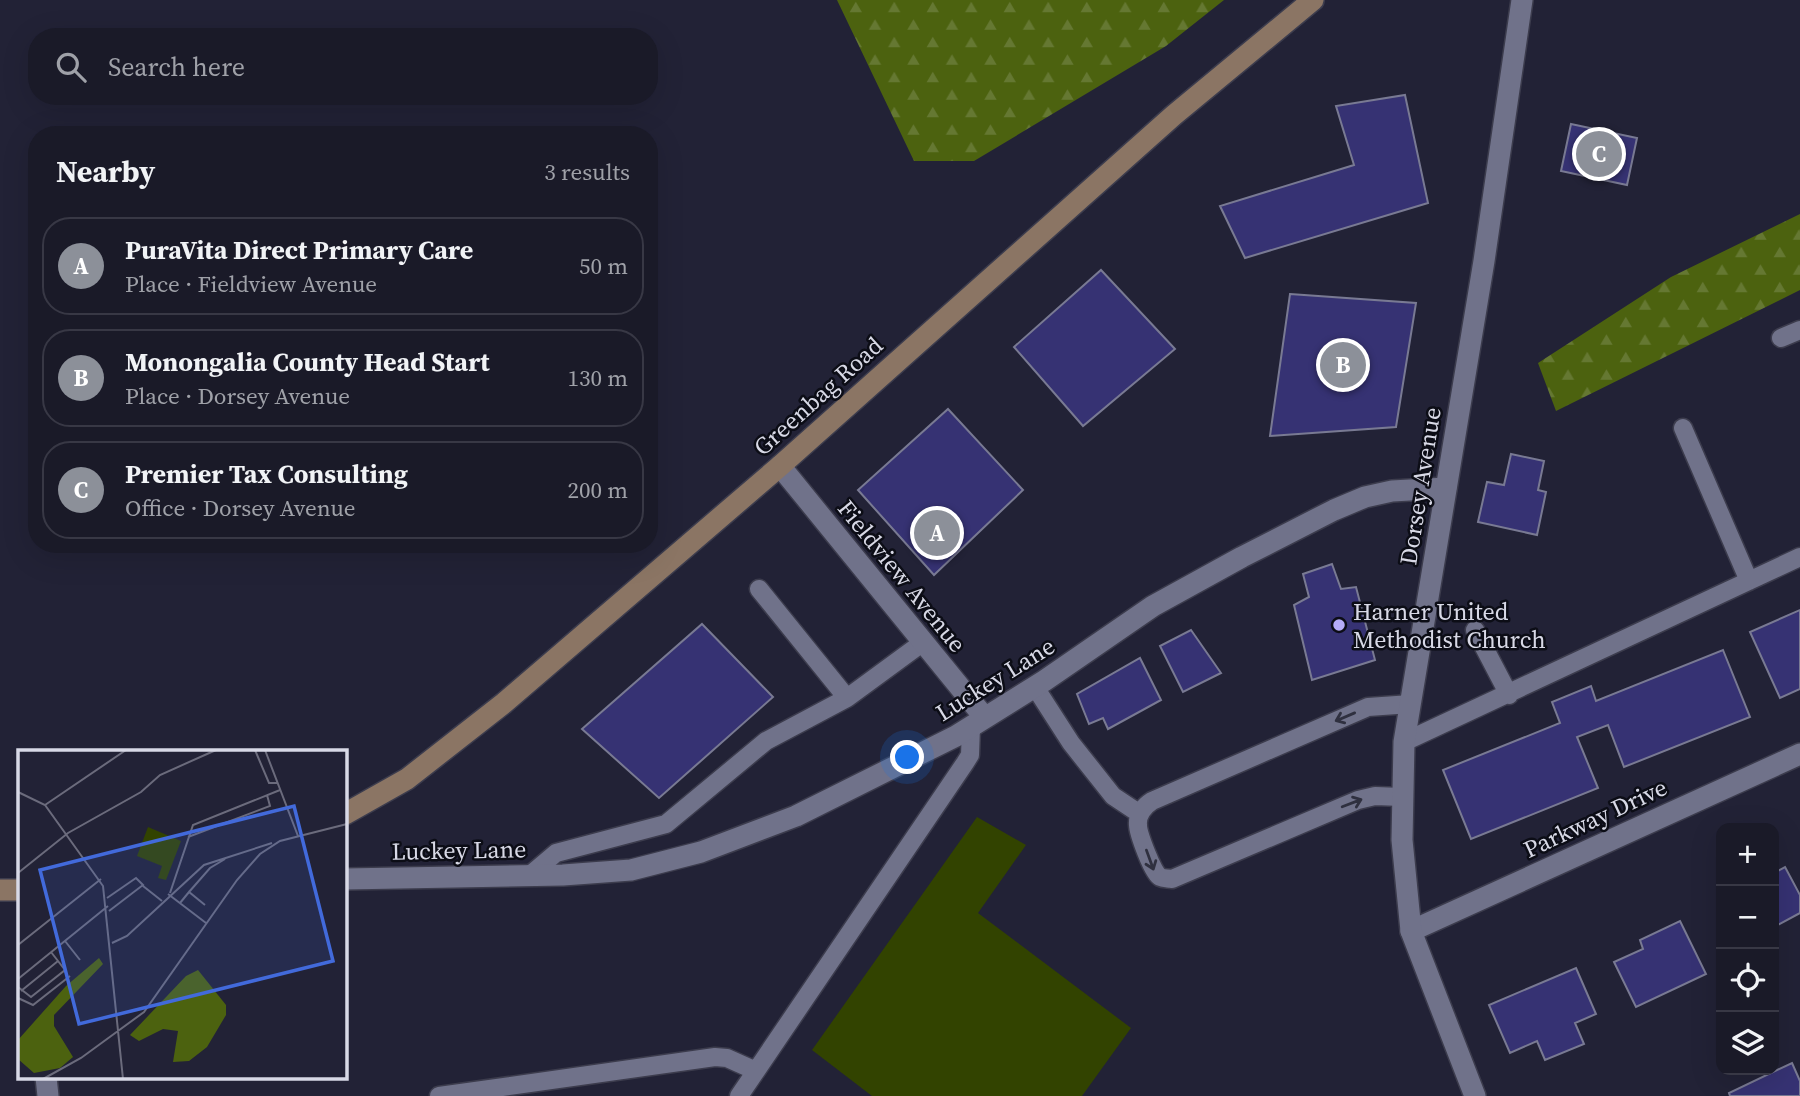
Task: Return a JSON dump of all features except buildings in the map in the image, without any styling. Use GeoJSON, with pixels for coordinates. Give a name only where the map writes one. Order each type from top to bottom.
{"type":"FeatureCollection","features":[{"type":"Feature","properties":{"kind":"main road","name":"Greenbag Road"},"geometry":{"type":"LineString","coordinates":[[346,813],[407,779],[504,703],[779,466],[1174,115],[1313,0]]}},
{"type":"Feature","properties":{"kind":"main road"},"geometry":{"type":"LineString","coordinates":[[0,890],[18,890]]}},
{"type":"Feature","properties":{"kind":"street","name":"Dorsey Avenue"},"geometry":{"type":"LineString","coordinates":[[1475,1096],[1411,931],[1402,840],[1404,742],[1484,261],[1522,0]]}},
{"type":"Feature","properties":{"kind":"street","name":"Fieldview Avenue"},"geometry":{"type":"LineString","coordinates":[[779,466],[922,643],[978,722]]}},
{"type":"Feature","properties":{"kind":"street","name":"Luckey Lane"},"geometry":{"type":"LineString","coordinates":[[346,879],[631,870],[701,852],[796,816],[889,771],[1035,687],[1153,606],[1334,510],[1365,497],[1392,491],[1446,488]]}},
{"type":"Feature","properties":{"kind":"street","name":"Parkway Drive"},"geometry":{"type":"LineString","coordinates":[[1411,931],[1800,754]]}},
{"type":"Feature","properties":{"kind":"street"},"geometry":{"type":"LineString","coordinates":[[46,1078],[48,1096]]}},
{"type":"Feature","properties":{"kind":"lane"},"geometry":{"type":"LineString","coordinates":[[1781,338],[1800,330]]}},
{"type":"Feature","properties":{"kind":"lane"},"geometry":{"type":"LineString","coordinates":[[1683,428],[1749,581]]}},
{"type":"Feature","properties":{"kind":"lane"},"geometry":{"type":"LineString","coordinates":[[1404,742],[1800,557]]}},
{"type":"Feature","properties":{"kind":"lane"},"geometry":{"type":"LineString","coordinates":[[759,589],[847,698]]}},
{"type":"Feature","properties":{"kind":"lane"},"geometry":{"type":"LineString","coordinates":[[1475,629],[1509,695]]}},
{"type":"Feature","properties":{"kind":"lane"},"geometry":{"type":"LineString","coordinates":[[530,875],[556,853],[666,824],[765,741],[847,698],[922,643]]}},
{"type":"Feature","properties":{"kind":"lane"},"geometry":{"type":"LineString","coordinates":[[1035,687],[1072,743],[1113,796],[1140,814]]}},
{"type":"Feature","properties":{"kind":"lane"},"geometry":{"type":"LineString","coordinates":[[1402,797],[1375,796],[1358,800],[1172,878],[1160,877],[1153,871],[1138,825],[1140,814],[1152,801],[1368,707],[1411,704]]}},
{"type":"Feature","properties":{"kind":"lane"},"geometry":{"type":"LineString","coordinates":[[739,1096],[965,763],[978,722]]}},
{"type":"Feature","properties":{"kind":"lane"},"geometry":{"type":"LineString","coordinates":[[439,1096],[715,1057],[727,1058],[756,1071]]}},
{"type":"Feature","properties":{"kind":"green space"},"geometry":{"type":"Polygon","coordinates":[[[837,0],[1224,0],[1166,46],[974,161],[914,161],[837,0]]]}},
{"type":"Feature","properties":{"kind":"green space"},"geometry":{"type":"Polygon","coordinates":[[[1800,214],[1800,290],[1556,411],[1538,363],[1671,277],[1800,214]]]}},
{"type":"Feature","properties":{"kind":"green space"},"geometry":{"type":"Polygon","coordinates":[[[977,817],[1026,845],[978,913],[1131,1028],[1082,1096],[872,1096],[812,1050],[977,817]]]}},
{"type":"Feature","properties":{"kind":"place","name":"Premier Tax Consulting"},"geometry":{"type":"Point","coordinates":[1599,154]}},
{"type":"Feature","properties":{"kind":"place","name":"Monongalia County Head Start"},"geometry":{"type":"Point","coordinates":[1343,365]}},
{"type":"Feature","properties":{"kind":"place","name":"PuraVita Direct Primary Care"},"geometry":{"type":"Point","coordinates":[937,533]}},
{"type":"Feature","properties":{"kind":"place","name":"Harner United Methodist Church"},"geometry":{"type":"Point","coordinates":[1339,625]}}]}
